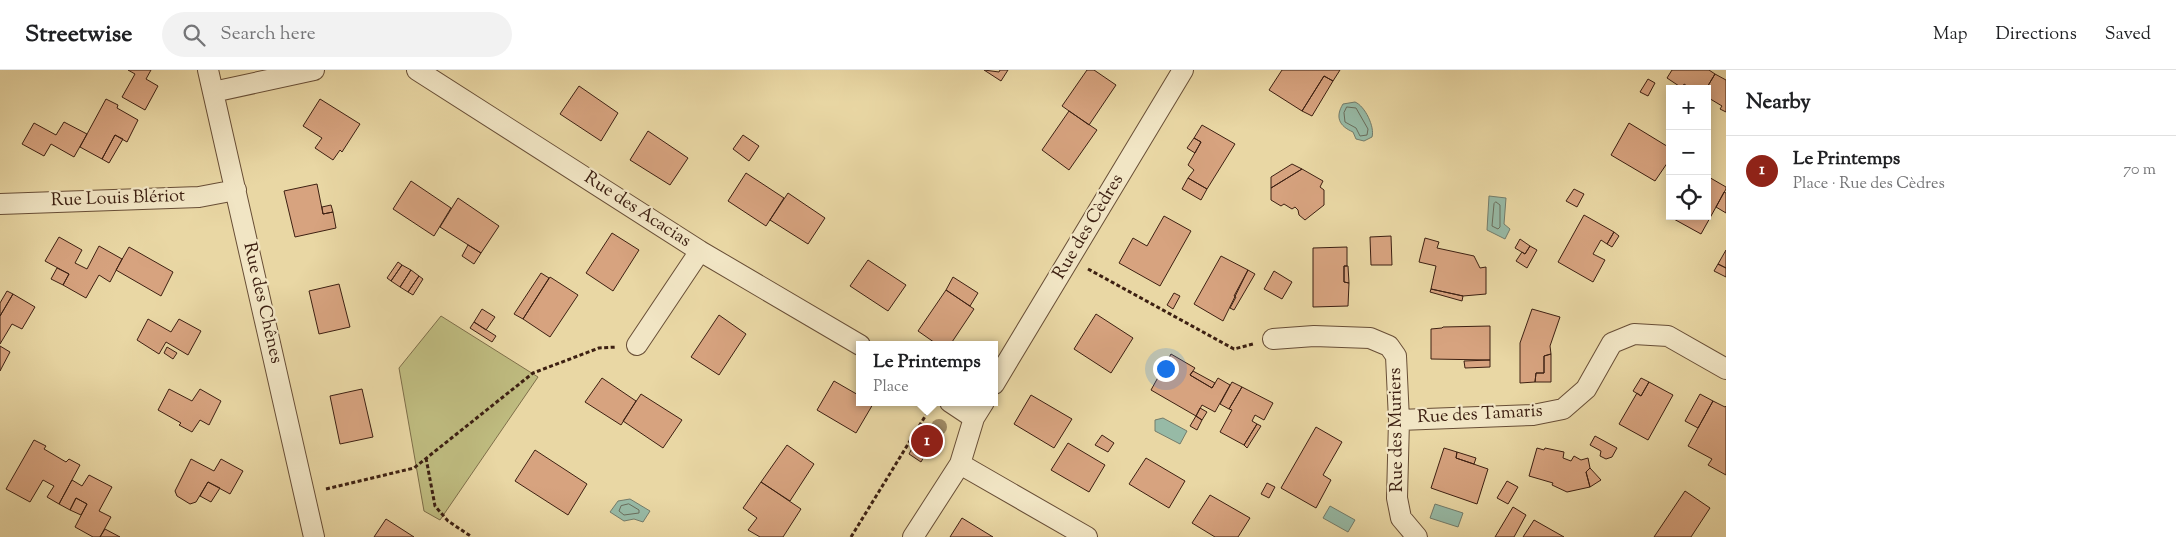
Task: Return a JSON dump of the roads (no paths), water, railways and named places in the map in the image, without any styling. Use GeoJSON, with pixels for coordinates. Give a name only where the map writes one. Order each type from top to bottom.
{"type":"FeatureCollection","features":[{"type":"Feature","properties":{"kind":"street","name":"Rue des Chênes"},"geometry":{"type":"LineString","coordinates":[[208,70],[314,537]]}},
{"type":"Feature","properties":{"kind":"street"},"geometry":{"type":"LineString","coordinates":[[213,92],[314,70]]}},
{"type":"Feature","properties":{"kind":"street","name":"Rue des Acacias"},"geometry":{"type":"LineString","coordinates":[[417,70],[700,251],[856,343]]}},
{"type":"Feature","properties":{"kind":"street","name":"Rue des Cèdres"},"geometry":{"type":"LineString","coordinates":[[998,377],[1183,70]]}},
{"type":"Feature","properties":{"kind":"street","name":"Rue Louis Blériot"},"geometry":{"type":"LineString","coordinates":[[0,204],[199,197],[236,190]]}},
{"type":"Feature","properties":{"kind":"street"},"geometry":{"type":"LineString","coordinates":[[637,345],[700,251]]}},
{"type":"Feature","properties":{"kind":"street","name":"Rue des Tamaris"},"geometry":{"type":"LineString","coordinates":[[1399,420],[1533,415],[1563,409],[1586,390],[1612,343],[1634,334],[1668,336],[1726,369]]}},
{"type":"Feature","properties":{"kind":"street","name":"Rue des Muriers"},"geometry":{"type":"LineString","coordinates":[[1273,339],[1314,336],[1370,338],[1389,346],[1396,356],[1399,420],[1397,498],[1401,518],[1417,537]]}},
{"type":"Feature","properties":{"kind":"street"},"geometry":{"type":"LineString","coordinates":[[913,537],[960,464],[979,410],[964,406]]}},
{"type":"Feature","properties":{"kind":"street"},"geometry":{"type":"LineString","coordinates":[[960,464],[1087,537]]}},
{"type":"Feature","properties":{"kind":"water"},"geometry":{"type":"Polygon","coordinates":[[[1355,102],[1366,112],[1371,123],[1372,137],[1364,141],[1356,139],[1353,132],[1344,127],[1339,117],[1343,104],[1355,102]]]}},
{"type":"Feature","properties":{"kind":"water"},"geometry":{"type":"Polygon","coordinates":[[[1489,196],[1506,198],[1504,224],[1510,229],[1505,239],[1487,230],[1489,196]]]}},
{"type":"Feature","properties":{"kind":"water"},"geometry":{"type":"Polygon","coordinates":[[[1163,418],[1187,431],[1180,444],[1155,431],[1155,420],[1163,418]]]}},
{"type":"Feature","properties":{"kind":"water"},"geometry":{"type":"Polygon","coordinates":[[[630,499],[650,511],[643,522],[634,519],[624,521],[610,512],[618,501],[630,499]]]}},
{"type":"Feature","properties":{"kind":"water"},"geometry":{"type":"Polygon","coordinates":[[[1435,504],[1463,513],[1458,527],[1430,518],[1435,504]]]}},
{"type":"Feature","properties":{"kind":"water"},"geometry":{"type":"Polygon","coordinates":[[[1330,506],[1355,520],[1348,532],[1323,518],[1330,506]]]}},
{"type":"Feature","properties":{"kind":"place","name":"Le Printemps"},"geometry":{"type":"Point","coordinates":[927,441]}}]}
